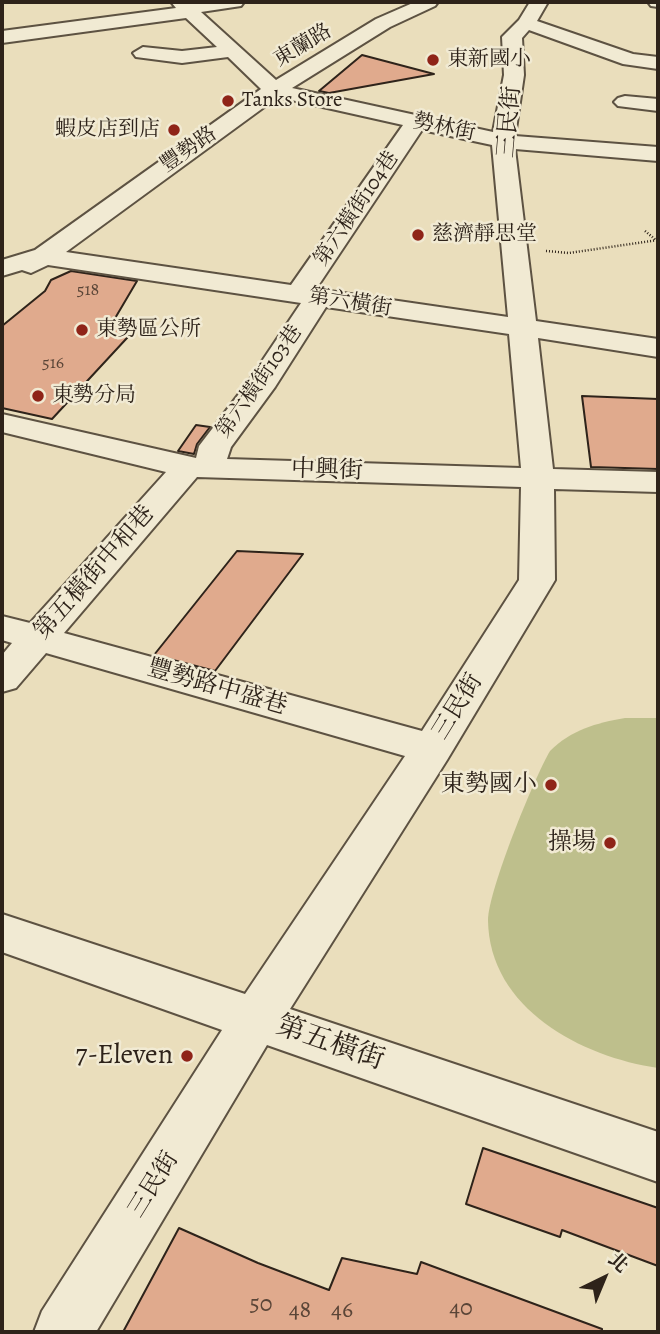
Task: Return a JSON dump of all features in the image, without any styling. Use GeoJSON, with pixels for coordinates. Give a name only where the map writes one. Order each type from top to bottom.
{"type":"FeatureCollection","features":[{"type":"Feature","properties":{"kind":"street"},"geometry":{"type":"LineString","coordinates":[[2,13],[10,36],[185,7],[235,2]]}},
{"type":"Feature","properties":{"kind":"street","name":"東蘭路"},"geometry":{"type":"LineString","coordinates":[[274,90],[383,23],[429,2]]}},
{"type":"Feature","properties":{"kind":"street"},"geometry":{"type":"LineString","coordinates":[[185,7],[274,90]]}},
{"type":"Feature","properties":{"kind":"street"},"geometry":{"type":"LineString","coordinates":[[536,22],[630,60],[658,63]]}},
{"type":"Feature","properties":{"kind":"street","name":"三民街"},"geometry":{"type":"LineString","coordinates":[[63,1332],[257,1018],[432,749],[537,580],[538,477],[503,141],[514,75],[536,22]]}},
{"type":"Feature","properties":{"kind":"street"},"geometry":{"type":"LineString","coordinates":[[143,52],[182,57],[232,51]]}},
{"type":"Feature","properties":{"kind":"street","name":"勢林街"},"geometry":{"type":"LineString","coordinates":[[274,90],[503,141],[658,154]]}},
{"type":"Feature","properties":{"kind":"street","name":"豐勢路"},"geometry":{"type":"LineString","coordinates":[[2,290],[42,256],[274,90]]}},
{"type":"Feature","properties":{"kind":"street"},"geometry":{"type":"LineString","coordinates":[[625,102],[658,105]]}},
{"type":"Feature","properties":{"kind":"street","name":"第六橫街104巷"},"geometry":{"type":"LineString","coordinates":[[308,297],[416,123]]}},
{"type":"Feature","properties":{"kind":"street"},"geometry":{"type":"LineString","coordinates":[[591,150],[658,163]]}},
{"type":"Feature","properties":{"kind":"street"},"geometry":{"type":"LineString","coordinates":[[2,268],[42,256]]}},
{"type":"Feature","properties":{"kind":"street","name":"第六橫街"},"geometry":{"type":"LineString","coordinates":[[42,256],[658,348]]}},
{"type":"Feature","properties":{"kind":"street","name":"第六橫街103巷"},"geometry":{"type":"LineString","coordinates":[[199,467],[260,387],[308,297]]}},
{"type":"Feature","properties":{"kind":"street","name":"中興街"},"geometry":{"type":"LineString","coordinates":[[2,423],[199,467],[658,482]]}},
{"type":"Feature","properties":{"kind":"street","name":"第五橫街中和巷"},"geometry":{"type":"LineString","coordinates":[[2,680],[20,633],[199,467]]}},
{"type":"Feature","properties":{"kind":"street","name":"豐勢路中盛巷"},"geometry":{"type":"LineString","coordinates":[[20,633],[432,749]]}},
{"type":"Feature","properties":{"kind":"street","name":"第五橫街"},"geometry":{"type":"LineString","coordinates":[[2,933],[658,1157]]}},
{"type":"Feature","properties":{"kind":"path"},"geometry":{"type":"LineString","coordinates":[[645,231],[657,240]]}},
{"type":"Feature","properties":{"kind":"path"},"geometry":{"type":"LineString","coordinates":[[513,249],[569,253],[657,240]]}},
{"type":"Feature","properties":{"kind":"green space"},"geometry":{"type":"Polygon","coordinates":[[[625,718],[658,718],[658,1068],[600,1053],[571,1040],[545,1023],[522,1003],[504,979],[492,951],[488,920],[503,861],[550,751],[584,728],[625,718]]]}},
{"type":"Feature","properties":{"kind":"building"},"geometry":{"type":"Polygon","coordinates":[[[362,55],[434,74],[329,93],[319,91],[362,55]]]}},
{"type":"Feature","properties":{"kind":"building"},"geometry":{"type":"Polygon","coordinates":[[[71,271],[137,281],[114,320],[139,325],[52,419],[2,408],[2,326],[45,291],[51,280],[71,271]]]}},
{"type":"Feature","properties":{"kind":"building"},"geometry":{"type":"Polygon","coordinates":[[[582,396],[658,399],[658,469],[591,467],[582,396]]]}},
{"type":"Feature","properties":{"kind":"building"},"geometry":{"type":"Polygon","coordinates":[[[196,425],[210,427],[197,444],[194,454],[178,451],[196,425]]]}},
{"type":"Feature","properties":{"kind":"building"},"geometry":{"type":"Polygon","coordinates":[[[237,551],[303,554],[215,671],[154,655],[237,551]]]}},
{"type":"Feature","properties":{"kind":"building"},"geometry":{"type":"Polygon","coordinates":[[[483,1148],[658,1208],[658,1266],[562,1230],[560,1237],[466,1204],[483,1148]]]}},
{"type":"Feature","properties":{"kind":"building"},"geometry":{"type":"Polygon","coordinates":[[[179,1228],[258,1263],[329,1290],[342,1258],[417,1274],[421,1262],[602,1329],[602,1332],[123,1332],[179,1228]]]}},
{"type":"Feature","properties":{"kind":"place","name":"東新國小"},"geometry":{"type":"Point","coordinates":[433,60]}},
{"type":"Feature","properties":{"kind":"place","name":"Tanks Store"},"geometry":{"type":"Point","coordinates":[228,101]}},
{"type":"Feature","properties":{"kind":"place","name":"蝦皮店到店"},"geometry":{"type":"Point","coordinates":[174,130]}},
{"type":"Feature","properties":{"kind":"place","name":"慈濟靜思堂"},"geometry":{"type":"Point","coordinates":[418,235]}},
{"type":"Feature","properties":{"kind":"place","name":"東勢區公所"},"geometry":{"type":"Point","coordinates":[82,330]}},
{"type":"Feature","properties":{"kind":"place","name":"東勢分局"},"geometry":{"type":"Point","coordinates":[38,396]}},
{"type":"Feature","properties":{"kind":"place","name":"東勢國小"},"geometry":{"type":"Point","coordinates":[551,785]}},
{"type":"Feature","properties":{"kind":"place","name":"操場"},"geometry":{"type":"Point","coordinates":[610,843]}},
{"type":"Feature","properties":{"kind":"place","name":"7-Eleven"},"geometry":{"type":"Point","coordinates":[187,1056]}}]}
